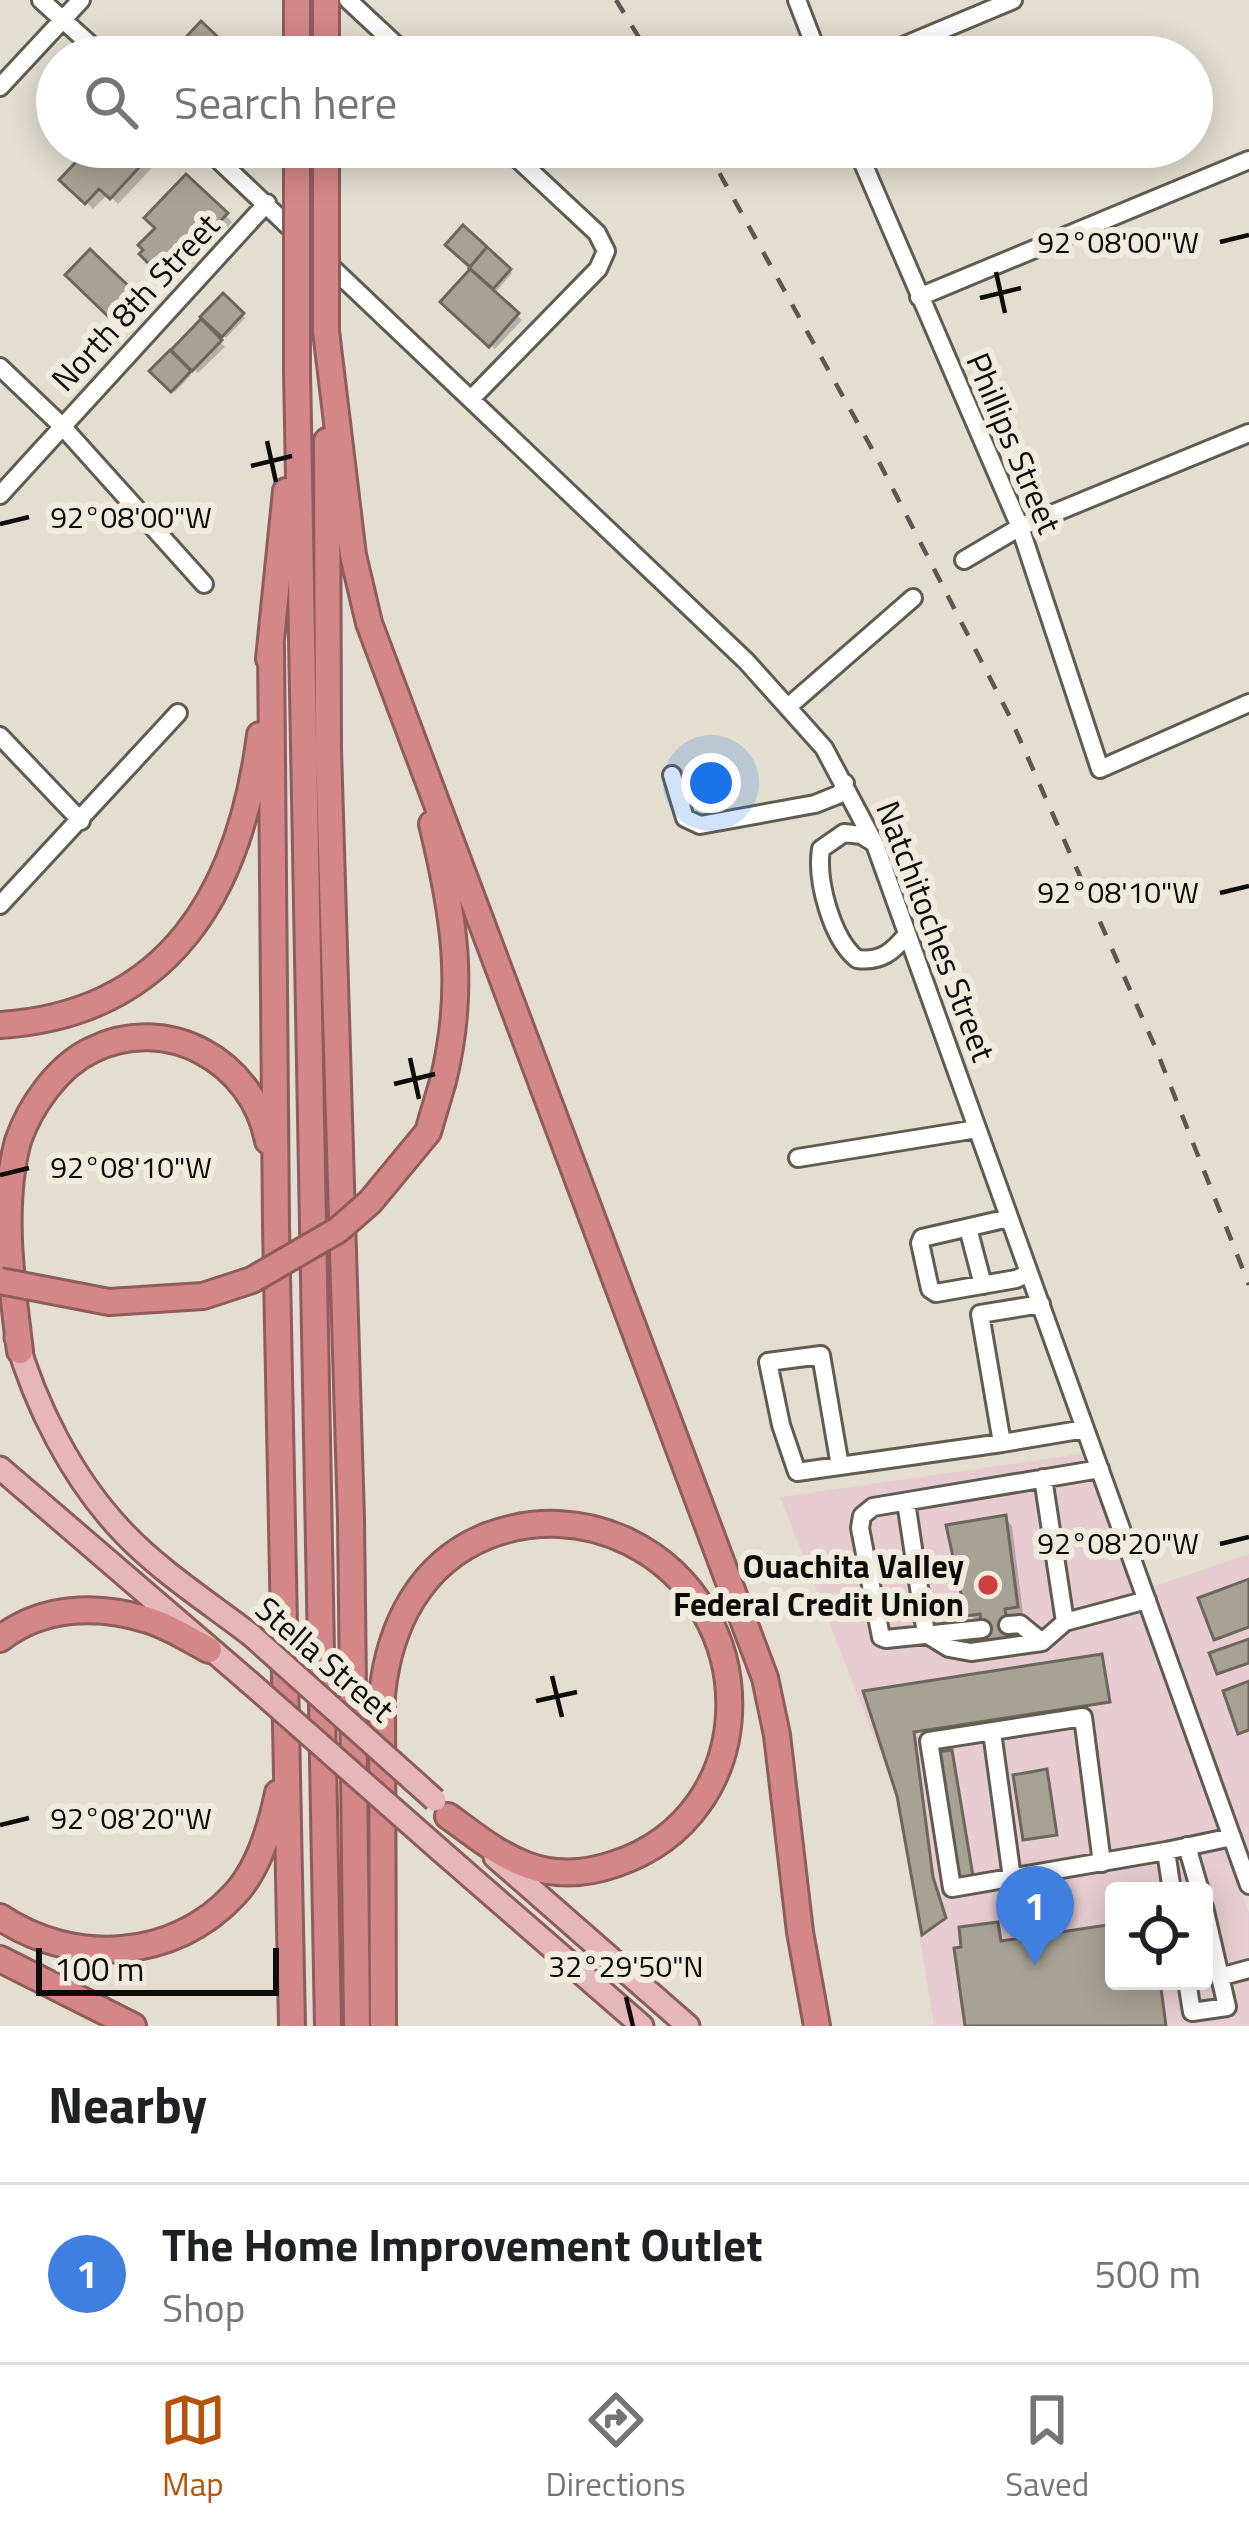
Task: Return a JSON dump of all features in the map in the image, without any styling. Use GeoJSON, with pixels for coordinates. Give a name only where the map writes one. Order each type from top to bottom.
{"type":"FeatureCollection","features":[{"type":"Feature","properties":{"kind":"highway"},"geometry":{"type":"LineString","coordinates":[[297,0],[297,36]]}},
{"type":"Feature","properties":{"kind":"highway"},"geometry":{"type":"LineString","coordinates":[[326,0],[326,36]]}},
{"type":"Feature","properties":{"kind":"highway"},"geometry":{"type":"LineString","coordinates":[[297,168],[328,2026]]}},
{"type":"Feature","properties":{"kind":"highway"},"geometry":{"type":"LineString","coordinates":[[326,168],[328,749],[351,1520],[357,2026]]}},
{"type":"Feature","properties":{"kind":"highway"},"geometry":{"type":"LineString","coordinates":[[0,1282],[109,1303],[203,1296],[253,1280],[309,1250],[370,1202],[428,1132],[452,1047],[457,946],[429,813],[369,623],[353,555],[326,331]]}},
{"type":"Feature","properties":{"kind":"highway"},"geometry":{"type":"LineString","coordinates":[[0,1025],[29,1023],[108,998],[140,977],[197,924],[220,886],[244,826],[271,645],[297,370]]}},
{"type":"Feature","properties":{"kind":"highway"},"geometry":{"type":"LineString","coordinates":[[369,623],[765,1678],[778,1735],[800,1932],[817,2026]]}},
{"type":"Feature","properties":{"kind":"highway"},"geometry":{"type":"LineString","coordinates":[[271,645],[276,1225],[292,2026]]}},
{"type":"Feature","properties":{"kind":"highway"},"geometry":{"type":"LineString","coordinates":[[20,1352],[8,1219],[19,1141],[51,1083],[92,1050],[134,1037],[157,1038],[178,1040],[222,1062],[255,1102],[266,1132],[276,1225]]}},
{"type":"Feature","properties":{"kind":"highway"},"geometry":{"type":"LineString","coordinates":[[383,2026],[382,1695],[385,1662],[411,1596],[427,1576],[483,1538],[538,1524],[563,1523],[611,1534],[660,1561],[685,1583],[716,1632],[728,1669],[731,1706],[716,1772],[683,1823],[656,1845],[624,1861],[580,1873],[524,1864],[442,1808]]}},
{"type":"Feature","properties":{"kind":"highway"},"geometry":{"type":"LineString","coordinates":[[0,1639],[22,1622],[57,1611],[92,1612],[149,1620],[209,1650]]}},
{"type":"Feature","properties":{"kind":"highway"},"geometry":{"type":"LineString","coordinates":[[0,1917],[40,1939],[118,1952],[164,1942],[200,1926],[237,1893],[253,1867],[272,1822],[286,1756]]}},
{"type":"Feature","properties":{"kind":"highway"},"geometry":{"type":"LineString","coordinates":[[0,1959],[133,2026]]}},
{"type":"Feature","properties":{"kind":"main road","name":"Stella Street"},"geometry":{"type":"LineString","coordinates":[[0,1282],[20,1352],[56,1436],[89,1491],[123,1533],[251,1636],[688,2026]]}},
{"type":"Feature","properties":{"kind":"main road","name":"Stella Street"},"geometry":{"type":"LineString","coordinates":[[0,1468],[642,2026]]}},
{"type":"Feature","properties":{"kind":"street"},"geometry":{"type":"LineString","coordinates":[[41,0],[81,36]]}},
{"type":"Feature","properties":{"kind":"street"},"geometry":{"type":"LineString","coordinates":[[48,36],[81,0]]}},
{"type":"Feature","properties":{"kind":"street"},"geometry":{"type":"LineString","coordinates":[[348,0],[387,36]]}},
{"type":"Feature","properties":{"kind":"street"},"geometry":{"type":"LineString","coordinates":[[797,0],[811,36]]}},
{"type":"Feature","properties":{"kind":"street"},"geometry":{"type":"LineString","coordinates":[[928,36],[1013,0]]}},
{"type":"Feature","properties":{"kind":"street"},"geometry":{"type":"LineString","coordinates":[[0,87],[36,49]]}},
{"type":"Feature","properties":{"kind":"street"},"geometry":{"type":"LineString","coordinates":[[919,297],[1249,160]]}},
{"type":"Feature","properties":{"kind":"street","name":"Natchitoches Street"},"geometry":{"type":"LineString","coordinates":[[228,168],[746,661],[824,748],[845,783],[875,844],[1249,1885]]}},
{"type":"Feature","properties":{"kind":"street"},"geometry":{"type":"LineString","coordinates":[[471,399],[598,269],[606,251],[597,233],[527,168]]}},
{"type":"Feature","properties":{"kind":"street","name":"Phillips Street"},"geometry":{"type":"LineString","coordinates":[[865,168],[1020,527],[1100,769],[1249,703]]}},
{"type":"Feature","properties":{"kind":"street","name":"North 8th Street"},"geometry":{"type":"LineString","coordinates":[[0,495],[267,203]]}},
{"type":"Feature","properties":{"kind":"street"},"geometry":{"type":"LineString","coordinates":[[0,367],[62,426],[204,584]]}},
{"type":"Feature","properties":{"kind":"street"},"geometry":{"type":"LineString","coordinates":[[964,560],[1020,527],[1249,433]]}},
{"type":"Feature","properties":{"kind":"street"},"geometry":{"type":"LineString","coordinates":[[789,706],[913,598]]}},
{"type":"Feature","properties":{"kind":"street"},"geometry":{"type":"LineString","coordinates":[[0,905],[178,713]]}},
{"type":"Feature","properties":{"kind":"street"},"geometry":{"type":"LineString","coordinates":[[0,736],[81,821]]}},
{"type":"Feature","properties":{"kind":"street"},"geometry":{"type":"LineString","coordinates":[[672,775],[685,818],[700,825],[815,804],[841,794],[845,783]]}},
{"type":"Feature","properties":{"kind":"street"},"geometry":{"type":"LineString","coordinates":[[875,844],[844,833],[821,849],[819,864],[840,939],[857,959],[870,961],[893,952],[907,934]]}},
{"type":"Feature","properties":{"kind":"street"},"geometry":{"type":"LineString","coordinates":[[798,1158],[977,1130]]}},
{"type":"Feature","properties":{"kind":"street"},"geometry":{"type":"LineString","coordinates":[[1009,1218],[922,1238],[930,1289],[936,1293],[1029,1273]]}},
{"type":"Feature","properties":{"kind":"street"},"geometry":{"type":"LineString","coordinates":[[968,1228],[983,1285]]}},
{"type":"Feature","properties":{"kind":"street"},"geometry":{"type":"LineString","coordinates":[[1001,1443],[980,1314],[1040,1304]]}},
{"type":"Feature","properties":{"kind":"street"},"geometry":{"type":"LineString","coordinates":[[840,1466],[820,1355],[768,1362],[797,1472],[840,1466],[1001,1443],[1085,1430]]}},
{"type":"Feature","properties":{"kind":"street"},"geometry":{"type":"LineString","coordinates":[[982,1629],[881,1637],[860,1528],[862,1516],[873,1507],[1100,1469]]}},
{"type":"Feature","properties":{"kind":"street"},"geometry":{"type":"LineString","coordinates":[[1043,1478],[1065,1622]]}},
{"type":"Feature","properties":{"kind":"street"},"geometry":{"type":"LineString","coordinates":[[906,1502],[926,1634]]}},
{"type":"Feature","properties":{"kind":"street"},"geometry":{"type":"LineString","coordinates":[[926,1634],[949,1648],[970,1652],[1042,1642],[1065,1622],[1147,1600]]}},
{"type":"Feature","properties":{"kind":"street"},"geometry":{"type":"LineString","coordinates":[[1008,1625],[1020,1624],[1042,1642]]}},
{"type":"Feature","properties":{"kind":"street"},"geometry":{"type":"LineString","coordinates":[[1102,1863],[1083,1717],[929,1741],[952,1888],[1102,1863],[1232,1837]]}},
{"type":"Feature","properties":{"kind":"street"},"geometry":{"type":"LineString","coordinates":[[992,1732],[1012,1878]]}},
{"type":"Feature","properties":{"kind":"street"},"geometry":{"type":"LineString","coordinates":[[1187,1846],[1197,1882]]}},
{"type":"Feature","properties":{"kind":"street"},"geometry":{"type":"LineString","coordinates":[[1166,1851],[1171,1882]]}},
{"type":"Feature","properties":{"kind":"street"},"geometry":{"type":"LineString","coordinates":[[1188,1990],[1192,2012],[1227,2007],[1213,1940]]}},
{"type":"Feature","properties":{"kind":"street"},"geometry":{"type":"LineString","coordinates":[[1223,1976],[1249,1970]]}},
{"type":"Feature","properties":{"kind":"shaded area"},"geometry":{"type":"Polygon","coordinates":[[[1087,1453],[1249,1913],[1249,2026],[934,2026],[897,1796],[780,1497],[1087,1453]]]}},
{"type":"Feature","properties":{"kind":"shaded area"},"geometry":{"type":"Polygon","coordinates":[[[1249,1554],[1249,1859],[1152,1587],[1249,1554]]]}},
{"type":"Feature","properties":{"kind":"building"},"geometry":{"type":"Polygon","coordinates":[[[201,21],[217,36],[187,36],[201,21]]]}},
{"type":"Feature","properties":{"kind":"building"},"geometry":{"type":"Polygon","coordinates":[[[70,168],[139,168],[110,199],[99,189],[85,204],[59,180],[70,168]]]}},
{"type":"Feature","properties":{"kind":"building"},"geometry":{"type":"Polygon","coordinates":[[[186,174],[228,213],[165,280],[139,254],[143,250],[138,245],[155,228],[144,218],[186,174]]]}},
{"type":"Feature","properties":{"kind":"building"},"geometry":{"type":"Polygon","coordinates":[[[463,225],[487,247],[470,267],[445,245],[463,225]]]}},
{"type":"Feature","properties":{"kind":"building"},"geometry":{"type":"Polygon","coordinates":[[[487,247],[511,269],[493,289],[469,268],[487,247]]]}},
{"type":"Feature","properties":{"kind":"building"},"geometry":{"type":"Polygon","coordinates":[[[90,249],[143,300],[118,326],[65,275],[90,249]]]}},
{"type":"Feature","properties":{"kind":"building"},"geometry":{"type":"Polygon","coordinates":[[[470,269],[519,313],[489,347],[440,302],[470,269]]]}},
{"type":"Feature","properties":{"kind":"building"},"geometry":{"type":"Polygon","coordinates":[[[223,293],[244,313],[222,337],[200,317],[223,293]]]}},
{"type":"Feature","properties":{"kind":"building"},"geometry":{"type":"Polygon","coordinates":[[[201,319],[222,340],[192,371],[171,350],[201,319]]]}},
{"type":"Feature","properties":{"kind":"building"},"geometry":{"type":"Polygon","coordinates":[[[170,350],[191,371],[171,392],[149,371],[170,350]]]}},
{"type":"Feature","properties":{"kind":"building","name":"Ouachita Valley Federal Credit Union"},"geometry":{"type":"Polygon","coordinates":[[[1006,1515],[1018,1607],[1005,1609],[1010,1640],[984,1645],[980,1614],[966,1616],[946,1525],[1006,1515]]]}},
{"type":"Feature","properties":{"kind":"building"},"geometry":{"type":"Polygon","coordinates":[[[1249,1579],[1249,1627],[1214,1640],[1198,1598],[1249,1579]]]}},
{"type":"Feature","properties":{"kind":"building"},"geometry":{"type":"Polygon","coordinates":[[[1249,1639],[1249,1663],[1217,1674],[1209,1653],[1249,1639]]]}},
{"type":"Feature","properties":{"kind":"building"},"geometry":{"type":"Polygon","coordinates":[[[1102,1654],[1110,1702],[914,1732],[933,1877],[946,1918],[922,1935],[897,1796],[863,1691],[1102,1654]]]}},
{"type":"Feature","properties":{"kind":"building"},"geometry":{"type":"Polygon","coordinates":[[[1249,1681],[1249,1730],[1238,1734],[1223,1691],[1249,1681]]]}},
{"type":"Feature","properties":{"kind":"building"},"geometry":{"type":"Polygon","coordinates":[[[952,1750],[973,1876],[958,1878],[937,1752],[952,1750]]]}},
{"type":"Feature","properties":{"kind":"building"},"geometry":{"type":"Polygon","coordinates":[[[1047,1769],[1057,1835],[1023,1840],[1013,1775],[1047,1769]]]}},
{"type":"Feature","properties":{"kind":"building"},"geometry":{"type":"Polygon","coordinates":[[[998,1922],[1001,1941],[1105,1925],[1105,1990],[1161,1990],[1166,2026],[965,2026],[954,1948],[961,1947],[959,1927],[998,1922]]]}},
{"type":"Feature","properties":{"kind":"railway"},"geometry":{"type":"LineString","coordinates":[[616,0],[638,36]]}},
{"type":"Feature","properties":{"kind":"railway"},"geometry":{"type":"LineString","coordinates":[[717,168],[877,458],[1010,717],[1156,1049],[1249,1285]]}},
{"type":"Feature","properties":{"kind":"place","name":"Ouachita Valley Federal Credit Union"},"geometry":{"type":"Point","coordinates":[988,1585]}},
{"type":"Feature","properties":{"kind":"place","name":"The Home Improvement Outlet"},"geometry":{"type":"Point","coordinates":[1035,1965]}}]}
